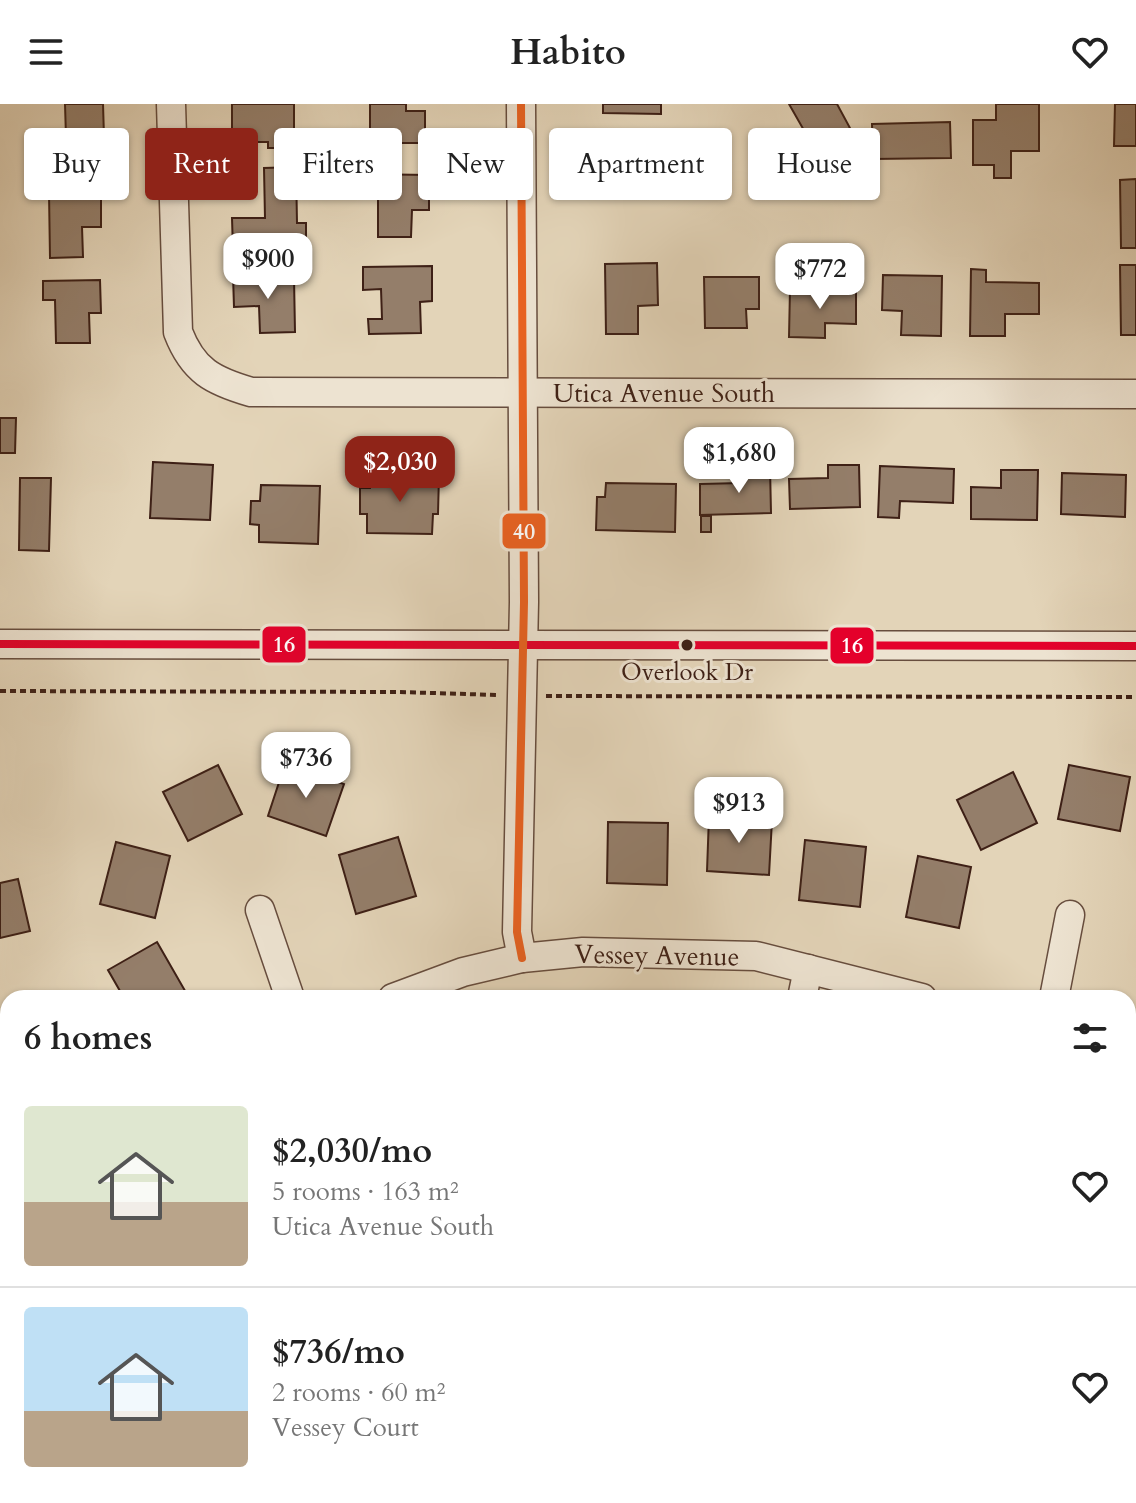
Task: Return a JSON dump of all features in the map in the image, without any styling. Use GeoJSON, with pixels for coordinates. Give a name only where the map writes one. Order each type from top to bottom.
{"type":"FeatureCollection","features":[{"type":"Feature","properties":{"kind":"street","name":"Utica Avenue South"},"geometry":{"type":"LineString","coordinates":[[171,104],[177,324],[185,352],[198,368],[221,383],[251,392],[1136,394]]}},
{"type":"Feature","properties":{"kind":"street"},"geometry":{"type":"LineString","coordinates":[[521,104],[523,643],[517,932],[522,958]]}},
{"type":"Feature","properties":{"kind":"street"},"geometry":{"type":"LineString","coordinates":[[0,644],[1136,646]]}},
{"type":"Feature","properties":{"kind":"street"},"geometry":{"type":"LineString","coordinates":[[260,910],[287,990]]}},
{"type":"Feature","properties":{"kind":"street"},"geometry":{"type":"LineString","coordinates":[[1056,990],[1070,915]]}},
{"type":"Feature","properties":{"kind":"street","name":"Vessey Avenue"},"geometry":{"type":"LineString","coordinates":[[415,990],[463,972],[522,958],[583,952],[756,956],[891,990]]}},
{"type":"Feature","properties":{"kind":"street"},"geometry":{"type":"LineString","coordinates":[[804,990],[808,969]]}},
{"type":"Feature","properties":{"kind":"path"},"geometry":{"type":"LineString","coordinates":[[0,691],[1136,697]]}},
{"type":"Feature","properties":{"kind":"building"},"geometry":{"type":"Polygon","coordinates":[[[65,104],[103,104],[104,128],[66,128],[65,104]]]}},
{"type":"Feature","properties":{"kind":"building"},"geometry":{"type":"Polygon","coordinates":[[[232,104],[294,104],[294,128],[274,128],[274,148],[268,148],[268,142],[258,142],[258,128],[232,128],[232,104]]]}},
{"type":"Feature","properties":{"kind":"building"},"geometry":{"type":"Polygon","coordinates":[[[370,104],[406,104],[406,111],[425,111],[425,128],[418,128],[418,143],[402,143],[402,128],[370,128],[370,104]]]}},
{"type":"Feature","properties":{"kind":"building"},"geometry":{"type":"Polygon","coordinates":[[[603,104],[661,104],[661,114],[603,113],[603,104]]]}},
{"type":"Feature","properties":{"kind":"building"},"geometry":{"type":"Polygon","coordinates":[[[789,104],[837,104],[850,128],[803,128],[789,104]]]}},
{"type":"Feature","properties":{"kind":"building"},"geometry":{"type":"Polygon","coordinates":[[[996,104],[1039,104],[1039,151],[1011,151],[1011,178],[994,178],[994,165],[973,165],[973,120],[996,120],[996,104]]]}},
{"type":"Feature","properties":{"kind":"building"},"geometry":{"type":"Polygon","coordinates":[[[1115,104],[1136,104],[1136,146],[1114,146],[1115,104]]]}},
{"type":"Feature","properties":{"kind":"building"},"geometry":{"type":"Polygon","coordinates":[[[950,122],[951,158],[880,159],[880,128],[872,128],[872,124],[950,122]]]}},
{"type":"Feature","properties":{"kind":"building"},"geometry":{"type":"Polygon","coordinates":[[[264,168],[274,168],[274,200],[297,200],[297,223],[306,223],[306,241],[295,242],[295,250],[233,250],[232,218],[265,218],[264,168]]]}},
{"type":"Feature","properties":{"kind":"building"},"geometry":{"type":"Polygon","coordinates":[[[402,175],[418,175],[418,200],[429,200],[429,210],[412,210],[411,237],[378,237],[378,200],[402,200],[402,175]]]}},
{"type":"Feature","properties":{"kind":"building"},"geometry":{"type":"Polygon","coordinates":[[[1136,179],[1136,248],[1121,248],[1120,180],[1136,179]]]}},
{"type":"Feature","properties":{"kind":"building"},"geometry":{"type":"Polygon","coordinates":[[[49,200],[101,200],[101,227],[82,227],[83,257],[50,258],[49,200]]]}},
{"type":"Feature","properties":{"kind":"building"},"geometry":{"type":"Polygon","coordinates":[[[657,263],[658,305],[638,306],[638,334],[606,334],[605,264],[657,263]]]}},
{"type":"Feature","properties":{"kind":"building"},"geometry":{"type":"Polygon","coordinates":[[[1120,265],[1136,265],[1136,335],[1121,335],[1120,265]]]}},
{"type":"Feature","properties":{"kind":"building"},"geometry":{"type":"Polygon","coordinates":[[[432,266],[432,301],[420,302],[421,333],[369,334],[368,319],[382,319],[381,289],[363,290],[363,267],[432,266]]]}},
{"type":"Feature","properties":{"kind":"building"},"geometry":{"type":"Polygon","coordinates":[[[971,269],[986,270],[986,282],[1039,283],[1039,314],[1005,314],[1005,336],[970,336],[971,269]]]}},
{"type":"Feature","properties":{"kind":"building"},"geometry":{"type":"Polygon","coordinates":[[[233,275],[248,275],[248,279],[294,278],[295,332],[260,333],[259,306],[234,307],[233,275]]]}},
{"type":"Feature","properties":{"kind":"building"},"geometry":{"type":"Polygon","coordinates":[[[883,275],[942,276],[941,336],[901,335],[902,311],[882,310],[883,275]]]}},
{"type":"Feature","properties":{"kind":"building"},"geometry":{"type":"Polygon","coordinates":[[[704,277],[759,277],[759,309],[746,309],[747,328],[705,328],[704,277]]]}},
{"type":"Feature","properties":{"kind":"building"},"geometry":{"type":"Polygon","coordinates":[[[100,280],[101,313],[89,313],[90,343],[56,343],[55,300],[43,300],[43,281],[100,280]]]}},
{"type":"Feature","properties":{"kind":"building"},"geometry":{"type":"Polygon","coordinates":[[[790,289],[856,291],[856,324],[825,323],[825,338],[789,337],[790,289]]]}},
{"type":"Feature","properties":{"kind":"building"},"geometry":{"type":"Polygon","coordinates":[[[0,418],[16,418],[15,453],[0,453],[0,418]]]}},
{"type":"Feature","properties":{"kind":"building"},"geometry":{"type":"Polygon","coordinates":[[[153,462],[213,465],[210,520],[150,518],[153,462]]]}},
{"type":"Feature","properties":{"kind":"building"},"geometry":{"type":"Polygon","coordinates":[[[828,465],[859,465],[860,507],[790,509],[789,479],[828,478],[828,465]]]}},
{"type":"Feature","properties":{"kind":"building"},"geometry":{"type":"Polygon","coordinates":[[[880,466],[954,469],[953,503],[900,501],[899,518],[878,517],[880,466]]]}},
{"type":"Feature","properties":{"kind":"building"},"geometry":{"type":"Polygon","coordinates":[[[770,467],[771,513],[700,515],[700,484],[741,483],[740,468],[770,467]]]}},
{"type":"Feature","properties":{"kind":"building"},"geometry":{"type":"Polygon","coordinates":[[[1001,470],[1038,470],[1037,520],[971,519],[971,487],[1001,488],[1001,470]]]}},
{"type":"Feature","properties":{"kind":"building"},"geometry":{"type":"Polygon","coordinates":[[[1062,473],[1126,475],[1125,517],[1061,514],[1062,473]]]}},
{"type":"Feature","properties":{"kind":"building"},"geometry":{"type":"Polygon","coordinates":[[[370,474],[439,475],[438,514],[433,514],[432,534],[367,533],[367,514],[360,514],[360,488],[370,488],[370,474]]]}},
{"type":"Feature","properties":{"kind":"building"},"geometry":{"type":"Polygon","coordinates":[[[20,478],[51,478],[49,551],[19,550],[20,478]]]}},
{"type":"Feature","properties":{"kind":"building"},"geometry":{"type":"Polygon","coordinates":[[[606,483],[676,484],[675,532],[596,530],[597,497],[605,497],[606,483]]]}},
{"type":"Feature","properties":{"kind":"building"},"geometry":{"type":"Polygon","coordinates":[[[261,485],[320,486],[318,544],[259,542],[259,525],[250,524],[251,501],[260,501],[261,485]]]}},
{"type":"Feature","properties":{"kind":"building"},"geometry":{"type":"Polygon","coordinates":[[[701,516],[711,516],[711,532],[701,532],[701,516]]]}},
{"type":"Feature","properties":{"kind":"building"},"geometry":{"type":"Polygon","coordinates":[[[285,764],[344,784],[326,836],[268,816],[285,764]]]}},
{"type":"Feature","properties":{"kind":"building"},"geometry":{"type":"Polygon","coordinates":[[[218,765],[242,814],[188,841],[163,792],[218,765]]]}},
{"type":"Feature","properties":{"kind":"building"},"geometry":{"type":"Polygon","coordinates":[[[1069,765],[1130,777],[1120,831],[1058,819],[1069,765]]]}},
{"type":"Feature","properties":{"kind":"building"},"geometry":{"type":"Polygon","coordinates":[[[1013,772],[1037,823],[981,850],[957,800],[1013,772]]]}},
{"type":"Feature","properties":{"kind":"building"},"geometry":{"type":"Polygon","coordinates":[[[709,816],[772,820],[769,875],[707,871],[709,816]]]}},
{"type":"Feature","properties":{"kind":"building"},"geometry":{"type":"Polygon","coordinates":[[[608,822],[668,823],[667,885],[607,883],[608,822]]]}},
{"type":"Feature","properties":{"kind":"building"},"geometry":{"type":"Polygon","coordinates":[[[398,837],[416,896],[356,914],[339,855],[398,837]]]}},
{"type":"Feature","properties":{"kind":"building"},"geometry":{"type":"Polygon","coordinates":[[[805,840],[866,847],[860,907],[799,900],[805,840]]]}},
{"type":"Feature","properties":{"kind":"building"},"geometry":{"type":"Polygon","coordinates":[[[116,842],[170,856],[155,918],[100,904],[116,842]]]}},
{"type":"Feature","properties":{"kind":"building"},"geometry":{"type":"Polygon","coordinates":[[[918,856],[971,867],[959,928],[906,917],[918,856]]]}},
{"type":"Feature","properties":{"kind":"building"},"geometry":{"type":"Polygon","coordinates":[[[18,879],[30,931],[0,938],[0,883],[18,879]]]}},
{"type":"Feature","properties":{"kind":"building"},"geometry":{"type":"Polygon","coordinates":[[[157,942],[185,990],[119,990],[108,970],[157,942]]]}},
{"type":"Feature","properties":{"kind":"transit line","name":"40"},"geometry":{"type":"LineString","coordinates":[[521,104],[524,602],[517,932],[522,958]]}},
{"type":"Feature","properties":{"kind":"transit line","name":"16"},"geometry":{"type":"LineString","coordinates":[[0,644],[1136,646]]}},
{"type":"Feature","properties":{"kind":"place","name":"Overlook Dr"},"geometry":{"type":"Point","coordinates":[687,645]}}]}
